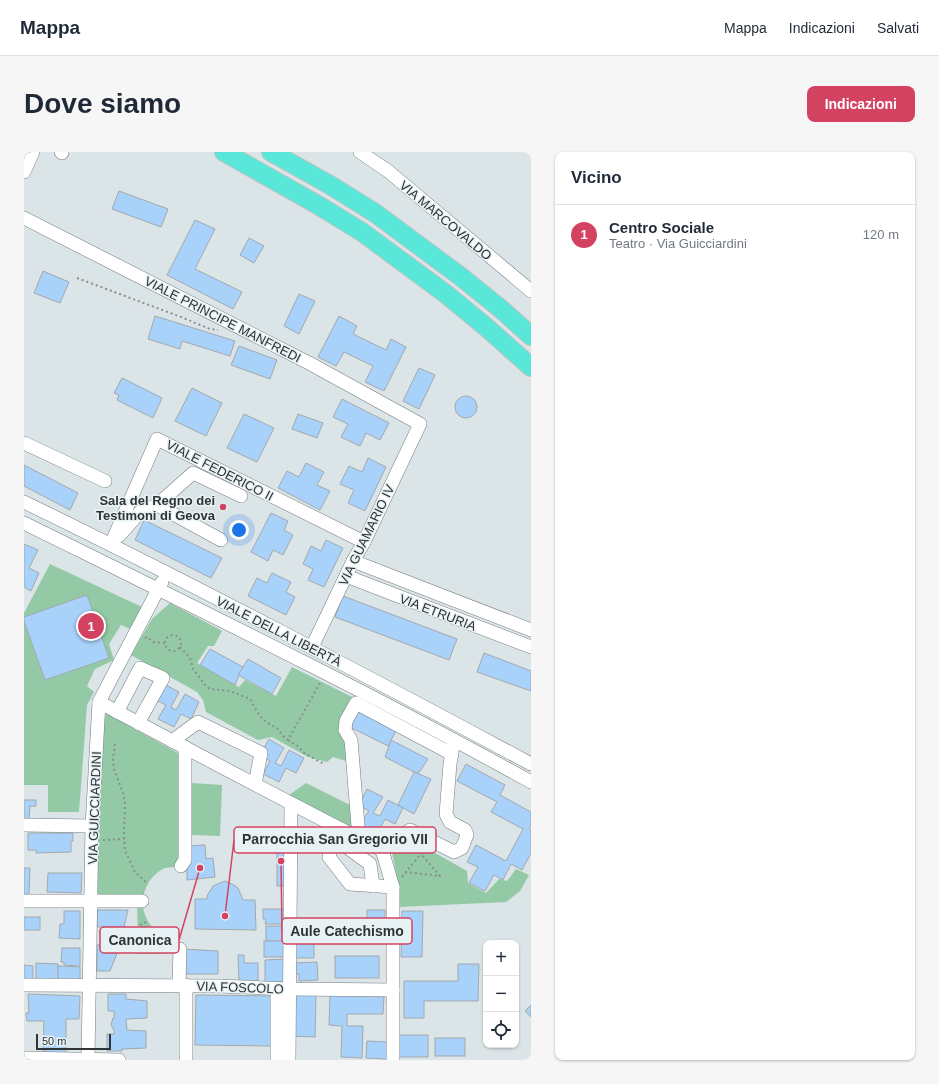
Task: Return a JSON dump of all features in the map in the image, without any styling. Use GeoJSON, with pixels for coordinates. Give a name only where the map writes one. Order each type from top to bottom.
{"type":"FeatureCollection","features":[{"type":"Feature","properties":{"kind":"highway"},"geometry":{"type":"LineString","coordinates":[[224,152],[318,205],[362,232],[446,294],[531,367]]}},
{"type":"Feature","properties":{"kind":"highway"},"geometry":{"type":"LineString","coordinates":[[271,152],[330,185],[375,213],[460,276],[531,336]]}},
{"type":"Feature","properties":{"kind":"street"},"geometry":{"type":"LineString","coordinates":[[24,172],[34,152]]}},
{"type":"Feature","properties":{"kind":"street","name":"VIA MARCOVALDO"},"geometry":{"type":"LineString","coordinates":[[360,152],[388,171],[531,291]]}},
{"type":"Feature","properties":{"kind":"street","name":"VIALE PRINCIPE MANFREDI"},"geometry":{"type":"LineString","coordinates":[[24,218],[309,363],[420,424]]}},
{"type":"Feature","properties":{"kind":"street","name":"VIA GUAMARIO IV"},"geometry":{"type":"LineString","coordinates":[[312,647],[420,424]]}},
{"type":"Feature","properties":{"kind":"street","name":"VIALE FEDERICO II"},"geometry":{"type":"LineString","coordinates":[[111,544],[157,439],[364,542]]}},
{"type":"Feature","properties":{"kind":"street"},"geometry":{"type":"LineString","coordinates":[[24,443],[105,481]]}},
{"type":"Feature","properties":{"kind":"street"},"geometry":{"type":"LineString","coordinates":[[111,544],[140,512],[157,505],[193,473],[242,496]]}},
{"type":"Feature","properties":{"kind":"street","name":"VIALE DELLA LIBERTÀ"},"geometry":{"type":"LineString","coordinates":[[24,502],[111,544],[312,647],[531,764]]}},
{"type":"Feature","properties":{"kind":"street"},"geometry":{"type":"LineString","coordinates":[[157,505],[221,540]]}},
{"type":"Feature","properties":{"kind":"street","name":"VIALE DELLA LIBERTÀ"},"geometry":{"type":"LineString","coordinates":[[24,523],[159,589],[454,740],[531,782]]}},
{"type":"Feature","properties":{"kind":"street","name":"VIA ETRURIA"},"geometry":{"type":"LineString","coordinates":[[353,561],[531,630]]}},
{"type":"Feature","properties":{"kind":"street","name":"VIA GUICCIARDINI"},"geometry":{"type":"LineString","coordinates":[[95,1060],[88,985],[91,840],[99,702],[167,573]]}},
{"type":"Feature","properties":{"kind":"street","name":"VIA ETRURIA"},"geometry":{"type":"LineString","coordinates":[[346,576],[531,647]]}},
{"type":"Feature","properties":{"kind":"street"},"geometry":{"type":"LineString","coordinates":[[117,712],[140,668],[163,678],[138,723]]}},
{"type":"Feature","properties":{"kind":"street"},"geometry":{"type":"LineString","coordinates":[[99,702],[292,804],[344,838],[370,864],[373,886]]}},
{"type":"Feature","properties":{"kind":"street"},"geometry":{"type":"LineString","coordinates":[[359,838],[351,740],[345,730],[346,721],[356,703],[452,754]]}},
{"type":"Feature","properties":{"kind":"street"},"geometry":{"type":"LineString","coordinates":[[172,741],[198,722],[261,753],[255,784]]}},
{"type":"Feature","properties":{"kind":"street"},"geometry":{"type":"LineString","coordinates":[[382,850],[410,830],[454,852],[462,848],[467,835],[465,830],[450,822],[446,814],[454,740]]}},
{"type":"Feature","properties":{"kind":"street"},"geometry":{"type":"LineString","coordinates":[[182,866],[185,860],[185,747]]}},
{"type":"Feature","properties":{"kind":"street"},"geometry":{"type":"LineString","coordinates":[[277,1060],[283,989],[292,804]]}},
{"type":"Feature","properties":{"kind":"street"},"geometry":{"type":"LineString","coordinates":[[24,825],[92,826]]}},
{"type":"Feature","properties":{"kind":"street"},"geometry":{"type":"LineString","coordinates":[[393,888],[350,884],[329,857],[331,847],[344,838],[359,838],[382,850],[393,888],[393,1060]]}},
{"type":"Feature","properties":{"kind":"street"},"geometry":{"type":"LineString","coordinates":[[24,902],[142,901]]}},
{"type":"Feature","properties":{"kind":"street"},"geometry":{"type":"LineString","coordinates":[[180,949],[186,1060]]}},
{"type":"Feature","properties":{"kind":"street","name":"VIA FOSCOLO"},"geometry":{"type":"LineString","coordinates":[[24,985],[183,985],[283,989],[393,990]]}},
{"type":"Feature","properties":{"kind":"street"},"geometry":{"type":"LineString","coordinates":[[283,989],[289,1060]]}},
{"type":"Feature","properties":{"kind":"street"},"geometry":{"type":"LineString","coordinates":[[24,1058],[120,1060]]}},
{"type":"Feature","properties":{"kind":"path"},"geometry":{"type":"LineString","coordinates":[[77,278],[181,316],[210,329],[225,332],[243,329]]}},
{"type":"Feature","properties":{"kind":"path"},"geometry":{"type":"LineString","coordinates":[[164,643],[168,636],[176,636],[180,639],[180,647],[190,658],[193,668],[206,686],[210,689],[230,691],[250,699],[259,715],[267,723],[277,728],[283,736],[298,746],[304,753],[324,764]]}},
{"type":"Feature","properties":{"kind":"path"},"geometry":{"type":"LineString","coordinates":[[133,637],[141,639],[147,637],[153,642],[164,643]]}},
{"type":"Feature","properties":{"kind":"path"},"geometry":{"type":"LineString","coordinates":[[164,643],[166,648],[171,652],[176,651],[180,647]]}},
{"type":"Feature","properties":{"kind":"path"},"geometry":{"type":"LineString","coordinates":[[288,740],[321,682]]}},
{"type":"Feature","properties":{"kind":"path"},"geometry":{"type":"LineString","coordinates":[[115,744],[113,759],[114,770],[123,793],[125,804],[125,851],[135,872],[148,884]]}},
{"type":"Feature","properties":{"kind":"path"},"geometry":{"type":"LineString","coordinates":[[91,840],[124,839]]}},
{"type":"Feature","properties":{"kind":"path"},"geometry":{"type":"LineString","coordinates":[[402,877],[424,850]]}},
{"type":"Feature","properties":{"kind":"path"},"geometry":{"type":"LineString","coordinates":[[405,872],[440,876],[421,854]]}},
{"type":"Feature","properties":{"kind":"path"},"geometry":{"type":"LineString","coordinates":[[140,950],[139,928],[142,923],[147,922]]}},
{"type":"Feature","properties":{"kind":"green space"},"geometry":{"type":"Polygon","coordinates":[[[50,564],[142,607],[130,629],[121,625],[109,644],[114,660],[95,669],[87,686],[94,692],[87,705],[79,812],[48,812],[48,785],[24,785],[24,613],[50,564]]]}},
{"type":"Feature","properties":{"kind":"green space"},"geometry":{"type":"Polygon","coordinates":[[[170,603],[222,631],[214,646],[208,646],[197,663],[239,687],[245,680],[276,696],[292,667],[354,698],[350,744],[346,761],[333,757],[327,762],[308,757],[272,737],[258,740],[206,712],[203,700],[197,692],[131,655],[152,619],[170,603]]]}},
{"type":"Feature","properties":{"kind":"green space"},"geometry":{"type":"Polygon","coordinates":[[[106,713],[178,753],[178,867],[165,868],[156,874],[149,882],[143,900],[146,918],[151,926],[167,937],[177,939],[176,953],[138,954],[137,898],[93,899],[102,736],[106,713]]]}},
{"type":"Feature","properties":{"kind":"green space"},"geometry":{"type":"Polygon","coordinates":[[[192,783],[222,785],[220,836],[192,835],[192,783]]]}},
{"type":"Feature","properties":{"kind":"green space"},"geometry":{"type":"Polygon","coordinates":[[[306,783],[354,807],[352,829],[289,795],[306,783]]]}},
{"type":"Feature","properties":{"kind":"green space"},"geometry":{"type":"Polygon","coordinates":[[[412,840],[467,871],[468,883],[486,893],[499,879],[507,881],[516,869],[529,875],[520,891],[506,902],[400,907],[398,883],[392,852],[412,840]]]}},
{"type":"Feature","properties":{"kind":"building"},"geometry":{"type":"Polygon","coordinates":[[[119,191],[168,209],[161,227],[112,209],[119,191]]]}},
{"type":"Feature","properties":{"kind":"building"},"geometry":{"type":"Polygon","coordinates":[[[195,220],[215,229],[195,269],[242,292],[233,309],[167,275],[195,220]]]}},
{"type":"Feature","properties":{"kind":"building"},"geometry":{"type":"Polygon","coordinates":[[[249,238],[264,246],[254,263],[240,255],[249,238]]]}},
{"type":"Feature","properties":{"kind":"building"},"geometry":{"type":"Polygon","coordinates":[[[43,271],[69,282],[60,303],[34,293],[43,271]]]}},
{"type":"Feature","properties":{"kind":"building"},"geometry":{"type":"Polygon","coordinates":[[[299,294],[315,301],[299,334],[284,326],[299,294]]]}},
{"type":"Feature","properties":{"kind":"building"},"geometry":{"type":"Polygon","coordinates":[[[155,316],[235,341],[230,356],[182,341],[180,349],[148,339],[155,316]]]}},
{"type":"Feature","properties":{"kind":"building"},"geometry":{"type":"Polygon","coordinates":[[[339,316],[357,326],[353,334],[386,350],[391,339],[406,347],[384,391],[365,382],[373,366],[344,352],[336,366],[318,357],[339,316]]]}},
{"type":"Feature","properties":{"kind":"building"},"geometry":{"type":"Polygon","coordinates":[[[239,346],[277,360],[270,379],[231,365],[239,346]]]}},
{"type":"Feature","properties":{"kind":"building"},"geometry":{"type":"Polygon","coordinates":[[[419,368],[435,375],[419,409],[403,401],[419,368]]]}},
{"type":"Feature","properties":{"kind":"building"},"geometry":{"type":"Polygon","coordinates":[[[122,378],[162,398],[153,418],[117,400],[119,395],[114,393],[122,378]]]}},
{"type":"Feature","properties":{"kind":"building"},"geometry":{"type":"Polygon","coordinates":[[[192,388],[222,403],[206,436],[175,421],[192,388]]]}},
{"type":"Feature","properties":{"kind":"building"},"geometry":{"type":"Polygon","coordinates":[[[466,396],[470,397],[476,403],[476,411],[470,417],[466,418],[462,417],[456,411],[455,407],[456,403],[462,397],[466,396]]]}},
{"type":"Feature","properties":{"kind":"building"},"geometry":{"type":"Polygon","coordinates":[[[342,399],[389,423],[380,440],[366,433],[360,446],[341,437],[348,424],[333,417],[342,399]]]}},
{"type":"Feature","properties":{"kind":"building"},"geometry":{"type":"Polygon","coordinates":[[[244,414],[274,428],[257,462],[227,448],[244,414]]]}},
{"type":"Feature","properties":{"kind":"building"},"geometry":{"type":"Polygon","coordinates":[[[298,414],[323,423],[317,438],[292,429],[298,414]]]}},
{"type":"Feature","properties":{"kind":"building"},"geometry":{"type":"Polygon","coordinates":[[[368,458],[386,467],[365,511],[348,503],[354,490],[340,484],[349,466],[362,472],[368,458]]]}},
{"type":"Feature","properties":{"kind":"building"},"geometry":{"type":"Polygon","coordinates":[[[306,463],[324,472],[317,485],[330,491],[320,510],[278,488],[287,471],[299,477],[306,463]]]}},
{"type":"Feature","properties":{"kind":"building"},"geometry":{"type":"Polygon","coordinates":[[[24,465],[78,493],[70,510],[24,486],[24,465]]]}},
{"type":"Feature","properties":{"kind":"building"},"geometry":{"type":"Polygon","coordinates":[[[271,513],[288,521],[284,530],[293,535],[283,555],[273,550],[268,561],[251,552],[271,513]]]}},
{"type":"Feature","properties":{"kind":"building"},"geometry":{"type":"Polygon","coordinates":[[[144,520],[222,558],[211,578],[135,540],[144,520]]]}},
{"type":"Feature","properties":{"kind":"building"},"geometry":{"type":"Polygon","coordinates":[[[326,540],[343,548],[324,587],[308,580],[313,569],[303,564],[311,546],[321,551],[326,540]]]}},
{"type":"Feature","properties":{"kind":"building"},"geometry":{"type":"Polygon","coordinates":[[[24,544],[38,550],[29,568],[39,573],[31,591],[24,587],[24,544]]]}},
{"type":"Feature","properties":{"kind":"building"},"geometry":{"type":"Polygon","coordinates":[[[272,573],[291,582],[286,592],[295,597],[286,615],[248,596],[257,578],[267,583],[272,573]]]}},
{"type":"Feature","properties":{"kind":"building"},"geometry":{"type":"Polygon","coordinates":[[[87,595],[109,658],[45,680],[24,621],[24,617],[87,595]]]}},
{"type":"Feature","properties":{"kind":"building"},"geometry":{"type":"Polygon","coordinates":[[[343,596],[457,639],[449,660],[335,617],[343,596]]]}},
{"type":"Feature","properties":{"kind":"building"},"geometry":{"type":"Polygon","coordinates":[[[210,649],[243,667],[235,685],[200,665],[210,649]]]}},
{"type":"Feature","properties":{"kind":"building"},"geometry":{"type":"Polygon","coordinates":[[[484,653],[531,671],[531,691],[477,672],[484,653]]]}},
{"type":"Feature","properties":{"kind":"building"},"geometry":{"type":"Polygon","coordinates":[[[248,659],[281,678],[272,694],[238,675],[248,659]]]}},
{"type":"Feature","properties":{"kind":"building"},"geometry":{"type":"Polygon","coordinates":[[[164,684],[179,692],[171,707],[176,710],[185,694],[199,702],[191,719],[181,714],[174,727],[158,719],[166,705],[156,700],[164,684]]]}},
{"type":"Feature","properties":{"kind":"building"},"geometry":{"type":"Polygon","coordinates":[[[357,708],[397,729],[388,746],[348,726],[357,708]]]}},
{"type":"Feature","properties":{"kind":"building"},"geometry":{"type":"Polygon","coordinates":[[[269,739],[284,748],[275,763],[281,766],[289,750],[304,758],[296,773],[286,768],[279,782],[263,774],[270,761],[260,755],[269,739]]]}},
{"type":"Feature","properties":{"kind":"building"},"geometry":{"type":"Polygon","coordinates":[[[391,740],[428,759],[418,774],[385,757],[391,740]]]}},
{"type":"Feature","properties":{"kind":"building"},"geometry":{"type":"Polygon","coordinates":[[[466,764],[505,785],[500,795],[531,812],[531,825],[529,829],[531,830],[531,853],[522,870],[511,864],[503,880],[494,875],[485,891],[469,883],[478,867],[467,862],[476,845],[506,861],[523,829],[491,812],[497,802],[457,781],[466,764]]]}},
{"type":"Feature","properties":{"kind":"building"},"geometry":{"type":"Polygon","coordinates":[[[414,772],[431,779],[414,814],[398,805],[414,772]]]}},
{"type":"Feature","properties":{"kind":"building"},"geometry":{"type":"Polygon","coordinates":[[[367,789],[383,797],[373,813],[380,816],[388,800],[403,808],[395,824],[385,819],[377,834],[360,824],[369,811],[359,805],[367,789]]]}},
{"type":"Feature","properties":{"kind":"building"},"geometry":{"type":"Polygon","coordinates":[[[24,800],[36,800],[36,806],[30,806],[29,819],[24,819],[24,800]]]}},
{"type":"Feature","properties":{"kind":"building"},"geometry":{"type":"Polygon","coordinates":[[[28,833],[73,833],[71,852],[36,853],[36,850],[28,850],[28,833]]]}},
{"type":"Feature","properties":{"kind":"building"},"geometry":{"type":"Polygon","coordinates":[[[277,837],[285,837],[285,886],[277,886],[277,837]]]}},
{"type":"Feature","properties":{"kind":"building"},"geometry":{"type":"Polygon","coordinates":[[[205,845],[206,859],[213,858],[215,877],[187,880],[187,846],[205,845]]]}},
{"type":"Feature","properties":{"kind":"building"},"geometry":{"type":"Polygon","coordinates":[[[24,868],[30,868],[29,894],[24,894],[24,868]]]}},
{"type":"Feature","properties":{"kind":"building"},"geometry":{"type":"Polygon","coordinates":[[[48,873],[82,873],[81,893],[47,892],[48,873]]]}},
{"type":"Feature","properties":{"kind":"building"},"geometry":{"type":"Polygon","coordinates":[[[225,881],[238,888],[243,900],[255,900],[256,930],[195,929],[195,899],[207,899],[207,896],[213,886],[225,881]]]}},
{"type":"Feature","properties":{"kind":"building"},"geometry":{"type":"Polygon","coordinates":[[[263,909],[285,909],[285,924],[265,924],[266,919],[263,919],[263,909]]]}},
{"type":"Feature","properties":{"kind":"building"},"geometry":{"type":"Polygon","coordinates":[[[97,910],[128,910],[124,927],[97,927],[97,910]]]}},
{"type":"Feature","properties":{"kind":"building"},"geometry":{"type":"Polygon","coordinates":[[[367,910],[385,910],[385,928],[367,928],[367,910]]]}},
{"type":"Feature","properties":{"kind":"building"},"geometry":{"type":"Polygon","coordinates":[[[64,911],[80,911],[80,939],[59,938],[60,924],[64,924],[64,911]]]}},
{"type":"Feature","properties":{"kind":"building"},"geometry":{"type":"Polygon","coordinates":[[[402,911],[423,911],[422,957],[401,957],[402,911]]]}},
{"type":"Feature","properties":{"kind":"building"},"geometry":{"type":"Polygon","coordinates":[[[24,917],[40,917],[40,930],[24,930],[24,917]]]}},
{"type":"Feature","properties":{"kind":"building"},"geometry":{"type":"Polygon","coordinates":[[[266,926],[283,926],[283,941],[266,941],[266,926]]]}},
{"type":"Feature","properties":{"kind":"building"},"geometry":{"type":"Polygon","coordinates":[[[295,940],[314,940],[314,958],[295,958],[295,940]]]}},
{"type":"Feature","properties":{"kind":"building"},"geometry":{"type":"Polygon","coordinates":[[[264,941],[284,941],[284,957],[264,957],[264,941]]]}},
{"type":"Feature","properties":{"kind":"building"},"geometry":{"type":"Polygon","coordinates":[[[97,945],[120,946],[110,971],[97,971],[97,945]]]}},
{"type":"Feature","properties":{"kind":"building"},"geometry":{"type":"Polygon","coordinates":[[[62,948],[80,948],[80,966],[64,965],[64,962],[61,962],[62,948]]]}},
{"type":"Feature","properties":{"kind":"building"},"geometry":{"type":"Polygon","coordinates":[[[183,949],[218,951],[218,974],[183,974],[183,949]]]}},
{"type":"Feature","properties":{"kind":"building"},"geometry":{"type":"Polygon","coordinates":[[[238,955],[244,955],[244,963],[258,963],[258,981],[239,981],[238,955]]]}},
{"type":"Feature","properties":{"kind":"building"},"geometry":{"type":"Polygon","coordinates":[[[335,956],[379,956],[379,978],[335,978],[335,956]]]}},
{"type":"Feature","properties":{"kind":"building"},"geometry":{"type":"Polygon","coordinates":[[[285,959],[286,982],[265,982],[265,960],[285,959]]]}},
{"type":"Feature","properties":{"kind":"building"},"geometry":{"type":"Polygon","coordinates":[[[317,962],[318,980],[299,981],[299,974],[294,974],[294,963],[317,962]]]}},
{"type":"Feature","properties":{"kind":"building"},"geometry":{"type":"Polygon","coordinates":[[[36,963],[58,964],[58,980],[36,979],[36,963]]]}},
{"type":"Feature","properties":{"kind":"building"},"geometry":{"type":"Polygon","coordinates":[[[458,964],[479,964],[478,1001],[424,1001],[424,1018],[404,1018],[404,981],[458,981],[458,964]]]}},
{"type":"Feature","properties":{"kind":"building"},"geometry":{"type":"Polygon","coordinates":[[[24,965],[33,966],[33,981],[24,980],[24,965]]]}},
{"type":"Feature","properties":{"kind":"building"},"geometry":{"type":"Polygon","coordinates":[[[58,966],[80,967],[80,980],[58,980],[58,966]]]}},
{"type":"Feature","properties":{"kind":"building"},"geometry":{"type":"Polygon","coordinates":[[[28,994],[80,996],[79,1019],[66,1019],[66,1054],[43,1053],[44,1021],[27,1021],[26,1013],[29,1013],[28,994]]]}},
{"type":"Feature","properties":{"kind":"building"},"geometry":{"type":"Polygon","coordinates":[[[108,994],[126,994],[126,999],[147,1001],[147,1018],[126,1019],[127,1030],[146,1031],[146,1048],[107,1051],[107,1034],[114,1034],[114,1029],[111,1024],[114,1018],[114,1011],[108,1011],[108,994]]]}},
{"type":"Feature","properties":{"kind":"building"},"geometry":{"type":"Polygon","coordinates":[[[292,994],[316,994],[315,1037],[291,1036],[292,994]]]}},
{"type":"Feature","properties":{"kind":"building"},"geometry":{"type":"Polygon","coordinates":[[[196,995],[273,996],[272,1046],[195,1045],[196,995]]]}},
{"type":"Feature","properties":{"kind":"building"},"geometry":{"type":"Polygon","coordinates":[[[330,995],[384,997],[383,1014],[347,1014],[347,1026],[363,1026],[362,1058],[341,1057],[342,1026],[329,1025],[330,995]]]}},
{"type":"Feature","properties":{"kind":"building"},"geometry":{"type":"Polygon","coordinates":[[[531,1005],[531,1017],[525,1011],[531,1005]]]}},
{"type":"Feature","properties":{"kind":"building"},"geometry":{"type":"Polygon","coordinates":[[[396,1035],[428,1035],[428,1057],[396,1057],[396,1035]]]}},
{"type":"Feature","properties":{"kind":"building"},"geometry":{"type":"Polygon","coordinates":[[[435,1038],[465,1038],[465,1056],[435,1056],[435,1038]]]}},
{"type":"Feature","properties":{"kind":"building"},"geometry":{"type":"Polygon","coordinates":[[[367,1041],[388,1042],[387,1059],[366,1058],[367,1041]]]}},
{"type":"Feature","properties":{"kind":"place","name":"Sala del Regno dei Testimoni di Geova"},"geometry":{"type":"Point","coordinates":[223,507]}},
{"type":"Feature","properties":{"kind":"place","name":"Centro Sociale"},"geometry":{"type":"Point","coordinates":[91,626]}},
{"type":"Feature","properties":{"kind":"place","name":"Aule Catechismo"},"geometry":{"type":"Point","coordinates":[281,861]}},
{"type":"Feature","properties":{"kind":"place","name":"Canonica"},"geometry":{"type":"Point","coordinates":[200,868]}},
{"type":"Feature","properties":{"kind":"place","name":"Parrocchia San Gregorio VII"},"geometry":{"type":"Point","coordinates":[225,916]}}]}
